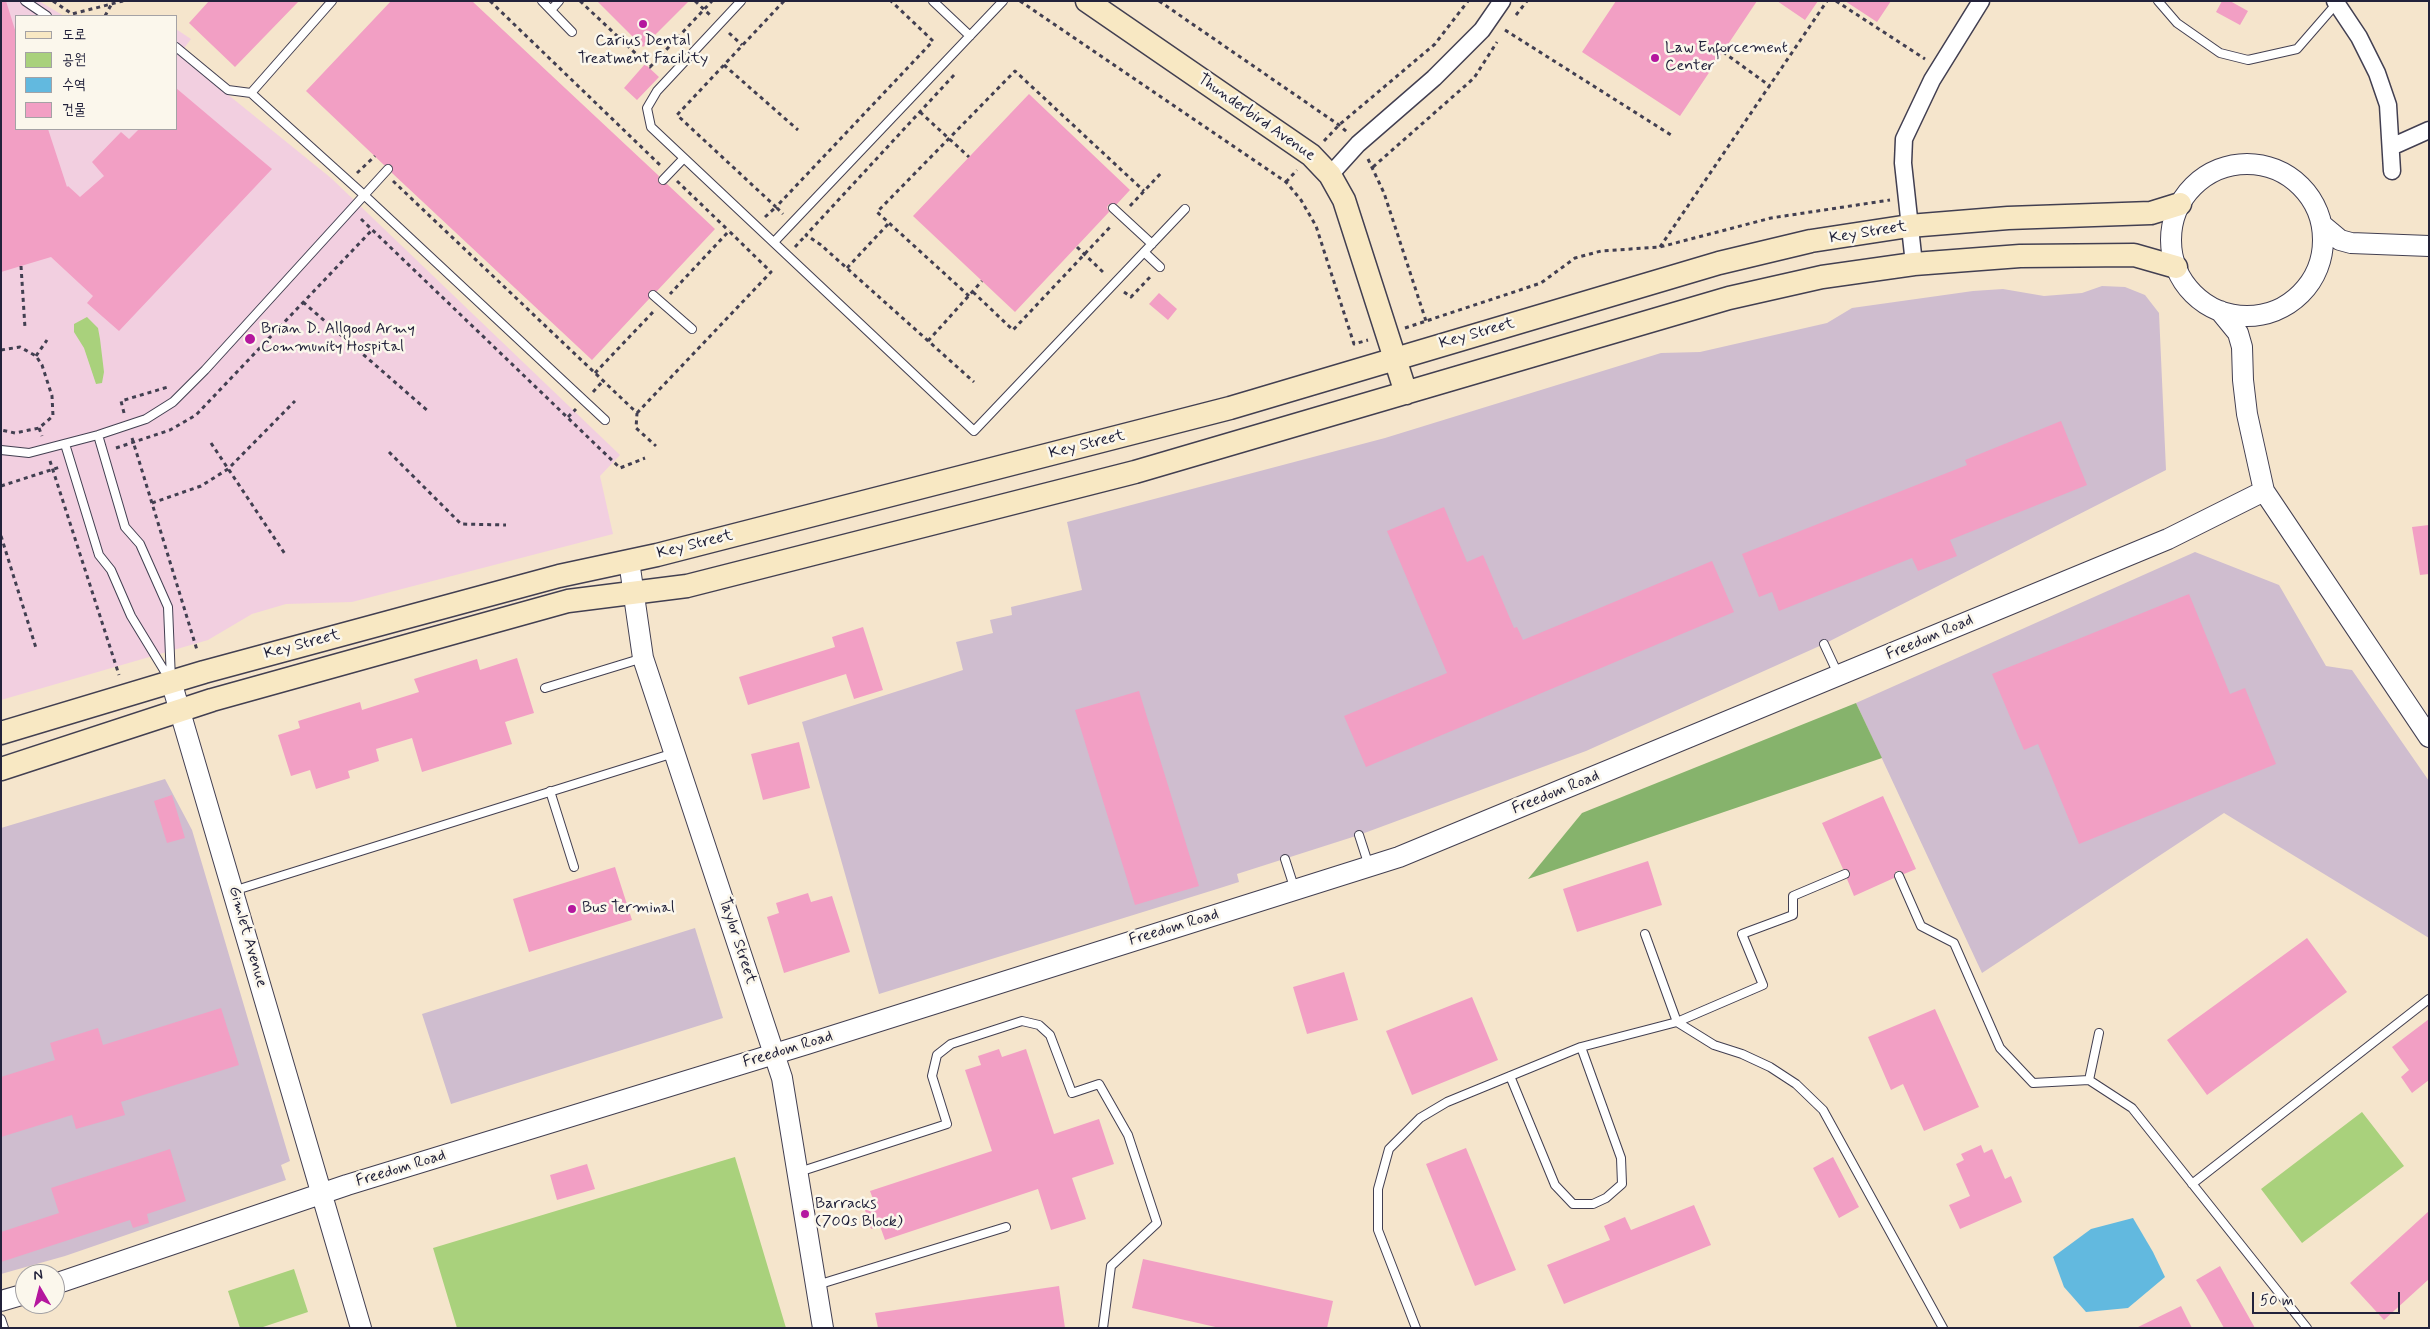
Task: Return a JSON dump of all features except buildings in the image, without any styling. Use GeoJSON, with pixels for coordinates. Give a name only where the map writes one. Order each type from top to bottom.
{"type":"FeatureCollection","features":[{"type":"Feature","properties":{"kind":"main road","name":"Thunderbird Avenue"},"geometry":{"type":"LineString","coordinates":[[1087,1],[1311,155],[1330,175],[1344,200],[1406,393]]}},
{"type":"Feature","properties":{"kind":"main road","name":"Key Street"},"geometry":{"type":"LineString","coordinates":[[1,733],[171,681],[559,576],[629,561],[1239,405],[1719,263],[1811,241],[1909,226],[2008,218],[2151,213],[2180,204]]}},
{"type":"Feature","properties":{"kind":"main road","name":"Key Street"},"geometry":{"type":"LineString","coordinates":[[1,768],[180,711],[568,601],[687,586],[1135,472],[1729,298],[1822,278],[1914,264],[2020,256],[2134,255],[2176,267]]}},
{"type":"Feature","properties":{"kind":"street"},"geometry":{"type":"LineString","coordinates":[[1330,175],[1358,144],[1434,78],[1482,30],[1502,1]]}},
{"type":"Feature","properties":{"kind":"street"},"geometry":{"type":"LineString","coordinates":[[1914,264],[1903,163],[1904,139],[1940,69],[1981,1]]}},
{"type":"Feature","properties":{"kind":"street"},"geometry":{"type":"LineString","coordinates":[[2336,2],[2359,37],[2377,73],[2388,105],[2392,171]]}},
{"type":"Feature","properties":{"kind":"street"},"geometry":{"type":"LineString","coordinates":[[2392,147],[2429,130]]}},
{"type":"Feature","properties":{"kind":"street"},"geometry":{"type":"LineString","coordinates":[[2260,164],[2279,170],[2301,186],[2314,202],[2322,225],[2324,241],[2322,258],[2313,278],[2300,295],[2283,307],[2264,314],[2245,316],[2220,311],[2203,302],[2194,294],[2176,267],[2171,235],[2180,204],[2196,183],[2213,172],[2232,165],[2260,164]]}},
{"type":"Feature","properties":{"kind":"street"},"geometry":{"type":"LineString","coordinates":[[2322,225],[2340,240],[2351,243],[2429,246]]}},
{"type":"Feature","properties":{"kind":"street"},"geometry":{"type":"LineString","coordinates":[[2322,258],[2338,246],[2351,243]]}},
{"type":"Feature","properties":{"kind":"street"},"geometry":{"type":"LineString","coordinates":[[2220,311],[2238,333],[2242,346],[2242,380],[2247,414],[2264,491],[2429,737]]}},
{"type":"Feature","properties":{"kind":"street"},"geometry":{"type":"LineString","coordinates":[[2242,346],[2250,329],[2264,314]]}},
{"type":"Feature","properties":{"kind":"street","name":"Freedom Road"},"geometry":{"type":"LineString","coordinates":[[65,1281],[322,1194],[1399,857],[2168,539],[2264,491]]}},
{"type":"Feature","properties":{"kind":"street","name":"Taylor Street"},"geometry":{"type":"LineString","coordinates":[[629,561],[643,658],[782,1078],[823,1328]]}},
{"type":"Feature","properties":{"kind":"street","name":"Gimlet Avenue"},"geometry":{"type":"LineString","coordinates":[[171,681],[361,1328]]}},
{"type":"Feature","properties":{"kind":"street"},"geometry":{"type":"LineString","coordinates":[[1,1301],[15,1297]]}},
{"type":"Feature","properties":{"kind":"lane"},"geometry":{"type":"LineString","coordinates":[[25,1],[46,15]]}},
{"type":"Feature","properties":{"kind":"lane"},"geometry":{"type":"LineString","coordinates":[[252,93],[332,1]]}},
{"type":"Feature","properties":{"kind":"lane"},"geometry":{"type":"LineString","coordinates":[[542,1],[572,32]]}},
{"type":"Feature","properties":{"kind":"lane"},"geometry":{"type":"LineString","coordinates":[[550,10],[559,1]]}},
{"type":"Feature","properties":{"kind":"lane"},"geometry":{"type":"LineString","coordinates":[[741,1],[657,91],[647,108],[652,127],[974,431],[1185,209]]}},
{"type":"Feature","properties":{"kind":"lane"},"geometry":{"type":"LineString","coordinates":[[934,1],[970,36]]}},
{"type":"Feature","properties":{"kind":"lane"},"geometry":{"type":"LineString","coordinates":[[774,242],[1003,1]]}},
{"type":"Feature","properties":{"kind":"lane"},"geometry":{"type":"LineString","coordinates":[[2158,1],[2177,23],[2220,53],[2248,60],[2297,49],[2336,2]]}},
{"type":"Feature","properties":{"kind":"lane"},"geometry":{"type":"LineString","coordinates":[[178,49],[228,90],[252,93],[605,420]]}},
{"type":"Feature","properties":{"kind":"lane"},"geometry":{"type":"LineString","coordinates":[[663,180],[684,158]]}},
{"type":"Feature","properties":{"kind":"lane"},"geometry":{"type":"LineString","coordinates":[[1,450],[29,453],[98,435],[146,419],[173,402],[205,370],[387,171]]}},
{"type":"Feature","properties":{"kind":"lane"},"geometry":{"type":"LineString","coordinates":[[1113,208],[1152,244]]}},
{"type":"Feature","properties":{"kind":"lane"},"geometry":{"type":"LineString","coordinates":[[1144,252],[1160,267]]}},
{"type":"Feature","properties":{"kind":"lane"},"geometry":{"type":"LineString","coordinates":[[653,295],[692,329]]}},
{"type":"Feature","properties":{"kind":"lane"},"geometry":{"type":"LineString","coordinates":[[98,435],[125,527],[140,544],[168,607],[171,681]]}},
{"type":"Feature","properties":{"kind":"lane"},"geometry":{"type":"LineString","coordinates":[[65,444],[99,555],[111,570],[131,616],[171,681]]}},
{"type":"Feature","properties":{"kind":"lane"},"geometry":{"type":"LineString","coordinates":[[1824,644],[1839,676]]}},
{"type":"Feature","properties":{"kind":"lane"},"geometry":{"type":"LineString","coordinates":[[545,688],[643,658]]}},
{"type":"Feature","properties":{"kind":"lane"},"geometry":{"type":"LineString","coordinates":[[233,891],[674,753]]}},
{"type":"Feature","properties":{"kind":"lane"},"geometry":{"type":"LineString","coordinates":[[550,792],[574,867]]}},
{"type":"Feature","properties":{"kind":"lane"},"geometry":{"type":"LineString","coordinates":[[1358,835],[1370,867]]}},
{"type":"Feature","properties":{"kind":"lane"},"geometry":{"type":"LineString","coordinates":[[1285,859],[1295,891]]}},
{"type":"Feature","properties":{"kind":"lane"},"geometry":{"type":"LineString","coordinates":[[1416,1328],[1378,1230],[1378,1189],[1390,1149],[1420,1118],[1447,1102],[1581,1047],[1678,1022],[1763,985],[1742,934],[1793,915],[1793,896],[1845,874]]}},
{"type":"Feature","properties":{"kind":"lane"},"geometry":{"type":"LineString","coordinates":[[1899,876],[1921,926],[1954,944],[2000,1048],[2033,1083],[2089,1080],[2132,1108],[2307,1328]]}},
{"type":"Feature","properties":{"kind":"lane"},"geometry":{"type":"LineString","coordinates":[[1645,934],[1678,1022],[1714,1045],[1742,1054],[1770,1067],[1796,1084],[1823,1110],[1944,1328]]}},
{"type":"Feature","properties":{"kind":"lane"},"geometry":{"type":"LineString","coordinates":[[2192,1184],[2429,999]]}},
{"type":"Feature","properties":{"kind":"lane"},"geometry":{"type":"LineString","coordinates":[[798,1173],[947,1124],[932,1076],[937,1055],[951,1044],[1022,1021],[1039,1026],[1050,1035],[1072,1093],[1099,1084],[1128,1135],[1157,1223],[1110,1266],[1103,1328]]}},
{"type":"Feature","properties":{"kind":"lane"},"geometry":{"type":"LineString","coordinates":[[2089,1080],[2098,1033]]}},
{"type":"Feature","properties":{"kind":"lane"},"geometry":{"type":"LineString","coordinates":[[1510,1076],[1555,1185],[1573,1204],[1593,1204],[1606,1198],[1622,1184],[1621,1158],[1581,1047]]}},
{"type":"Feature","properties":{"kind":"lane"},"geometry":{"type":"LineString","coordinates":[[817,1285],[1006,1228]]}},
{"type":"Feature","properties":{"kind":"lane"},"geometry":{"type":"LineString","coordinates":[[1,1319],[4,1328]]}},
{"type":"Feature","properties":{"kind":"path"},"geometry":{"type":"LineString","coordinates":[[53,1],[72,14],[123,1]]}},
{"type":"Feature","properties":{"kind":"path"},"geometry":{"type":"LineString","coordinates":[[490,1],[729,231]]}},
{"type":"Feature","properties":{"kind":"path"},"geometry":{"type":"LineString","coordinates":[[580,1],[650,67],[712,1]]}},
{"type":"Feature","properties":{"kind":"path"},"geometry":{"type":"LineString","coordinates":[[784,1],[677,115],[776,207],[933,41],[891,1]]}},
{"type":"Feature","properties":{"kind":"path"},"geometry":{"type":"LineString","coordinates":[[1159,1],[1339,125],[1434,44],[1468,1]]}},
{"type":"Feature","properties":{"kind":"path"},"geometry":{"type":"LineString","coordinates":[[1660,247],[1827,1]]}},
{"type":"Feature","properties":{"kind":"path"},"geometry":{"type":"LineString","coordinates":[[1836,1],[1940,69]]}},
{"type":"Feature","properties":{"kind":"path"},"geometry":{"type":"LineString","coordinates":[[1015,9],[1021,2],[1286,182],[1301,200],[1316,226],[1354,344],[1541,283],[1574,258],[1601,251],[1660,247],[1771,218],[1907,197]]}},
{"type":"Feature","properties":{"kind":"path"},"geometry":{"type":"LineString","coordinates":[[106,15],[111,4]]}},
{"type":"Feature","properties":{"kind":"path"},"geometry":{"type":"LineString","coordinates":[[1426,321],[1373,167],[1474,78],[1505,30],[1671,135]]}},
{"type":"Feature","properties":{"kind":"path"},"geometry":{"type":"LineString","coordinates":[[1723,52],[1770,86]]}},
{"type":"Feature","properties":{"kind":"path"},"geometry":{"type":"LineString","coordinates":[[724,65],[798,130]]}},
{"type":"Feature","properties":{"kind":"path"},"geometry":{"type":"LineString","coordinates":[[969,296],[878,212],[1016,71],[1144,191]]}},
{"type":"Feature","properties":{"kind":"path"},"geometry":{"type":"LineString","coordinates":[[957,72],[806,235],[847,268],[974,382]]}},
{"type":"Feature","properties":{"kind":"path"},"geometry":{"type":"LineString","coordinates":[[920,112],[969,157]]}},
{"type":"Feature","properties":{"kind":"path"},"geometry":{"type":"LineString","coordinates":[[387,171],[637,413],[636,428],[656,446]]}},
{"type":"Feature","properties":{"kind":"path"},"geometry":{"type":"LineString","coordinates":[[973,292],[1013,330],[1162,172]]}},
{"type":"Feature","properties":{"kind":"path"},"geometry":{"type":"LineString","coordinates":[[351,209],[620,468],[645,458]]}},
{"type":"Feature","properties":{"kind":"path"},"geometry":{"type":"LineString","coordinates":[[847,268],[889,223]]}},
{"type":"Feature","properties":{"kind":"path"},"geometry":{"type":"LineString","coordinates":[[1077,247],[1131,298],[1160,267]]}},
{"type":"Feature","properties":{"kind":"path"},"geometry":{"type":"LineString","coordinates":[[20,266],[26,328]]}},
{"type":"Feature","properties":{"kind":"path"},"geometry":{"type":"LineString","coordinates":[[928,341],[982,281]]}},
{"type":"Feature","properties":{"kind":"path"},"geometry":{"type":"LineString","coordinates":[[303,302],[428,411]]}},
{"type":"Feature","properties":{"kind":"path"},"geometry":{"type":"LineString","coordinates":[[36,356],[47,340]]}},
{"type":"Feature","properties":{"kind":"path"},"geometry":{"type":"LineString","coordinates":[[1,350],[20,347],[36,356],[42,365],[52,396],[53,416],[39,428],[15,433],[1,430]]}},
{"type":"Feature","properties":{"kind":"path"},"geometry":{"type":"LineString","coordinates":[[174,380],[167,388],[120,401],[197,650]]}},
{"type":"Feature","properties":{"kind":"path"},"geometry":{"type":"LineString","coordinates":[[152,503],[201,486],[228,468],[295,401]]}},
{"type":"Feature","properties":{"kind":"path"},"geometry":{"type":"LineString","coordinates":[[39,428],[119,675]]}},
{"type":"Feature","properties":{"kind":"path"},"geometry":{"type":"LineString","coordinates":[[211,442],[285,554]]}},
{"type":"Feature","properties":{"kind":"path"},"geometry":{"type":"LineString","coordinates":[[389,452],[462,524],[506,525]]}},
{"type":"Feature","properties":{"kind":"path"},"geometry":{"type":"LineString","coordinates":[[1,536],[36,648]]}},
{"type":"Feature","properties":{"kind":"shaded area","name":"Brian D. Allgood Army Community Hospital"},"geometry":{"type":"Polygon","coordinates":[[[1,1],[39,1],[62,15],[15,15],[15,130],[178,130],[178,30],[191,39],[179,55],[331,178],[620,455],[600,476],[613,534],[352,602],[286,604],[252,614],[208,640],[1,700],[1,1]]]}},
{"type":"Feature","properties":{"kind":"shaded area"},"geometry":{"type":"Polygon","coordinates":[[[2102,286],[2125,287],[2145,295],[2159,313],[2166,470],[1824,644],[1586,751],[1359,835],[1237,874],[1239,882],[879,994],[802,722],[963,670],[956,642],[993,633],[990,620],[1012,615],[1011,607],[1082,590],[1067,522],[1385,438],[1661,353],[1700,352],[1827,323],[1852,308],[1973,291],[2003,289],[2044,296],[2082,293],[2102,286]]]}},
{"type":"Feature","properties":{"kind":"shaded area"},"geometry":{"type":"Polygon","coordinates":[[[2195,552],[2279,585],[2326,666],[2352,670],[2429,781],[2429,938],[2224,813],[1982,973],[1856,703],[2195,552]]]}},
{"type":"Feature","properties":{"kind":"shaded area"},"geometry":{"type":"Polygon","coordinates":[[[165,779],[192,830],[290,1161],[281,1165],[286,1180],[65,1256],[37,1264],[15,1264],[15,1270],[1,1274],[1,828],[165,779]]]}},
{"type":"Feature","properties":{"kind":"shaded area"},"geometry":{"type":"Polygon","coordinates":[[[695,928],[723,1018],[451,1104],[422,1014],[695,928]]]}},
{"type":"Feature","properties":{"kind":"green space"},"geometry":{"type":"Polygon","coordinates":[[[87,317],[98,328],[104,372],[102,383],[96,384],[84,348],[74,332],[74,324],[87,317]]]}},
{"type":"Feature","properties":{"kind":"green space"},"geometry":{"type":"Polygon","coordinates":[[[1856,703],[1882,758],[1528,879],[1582,813],[1856,703]]]}},
{"type":"Feature","properties":{"kind":"green space"},"geometry":{"type":"Polygon","coordinates":[[[2362,1112],[2404,1166],[2302,1243],[2261,1189],[2362,1112]]]}},
{"type":"Feature","properties":{"kind":"green space"},"geometry":{"type":"Polygon","coordinates":[[[735,1157],[786,1328],[457,1328],[433,1248],[735,1157]]]}},
{"type":"Feature","properties":{"kind":"green space"},"geometry":{"type":"Polygon","coordinates":[[[294,1269],[308,1312],[260,1328],[240,1328],[228,1291],[294,1269]]]}},
{"type":"Feature","properties":{"kind":"water"},"geometry":{"type":"Polygon","coordinates":[[[2133,1218],[2165,1277],[2128,1308],[2086,1312],[2064,1287],[2053,1257],[2091,1229],[2133,1218]]]}},
{"type":"Feature","properties":{"kind":"place","name":"Carius Dental Treatment Facility"},"geometry":{"type":"Point","coordinates":[643,24]}},
{"type":"Feature","properties":{"kind":"place","name":"Law Enforcement Center"},"geometry":{"type":"Point","coordinates":[1655,58]}},
{"type":"Feature","properties":{"kind":"place","name":"Brian D. Allgood Army Community Hospital"},"geometry":{"type":"Point","coordinates":[250,339]}},
{"type":"Feature","properties":{"kind":"place","name":"Bus Terminal"},"geometry":{"type":"Point","coordinates":[572,909]}},
{"type":"Feature","properties":{"kind":"place","name":"Barracks (700s Block)"},"geometry":{"type":"Point","coordinates":[805,1214]}}]}
